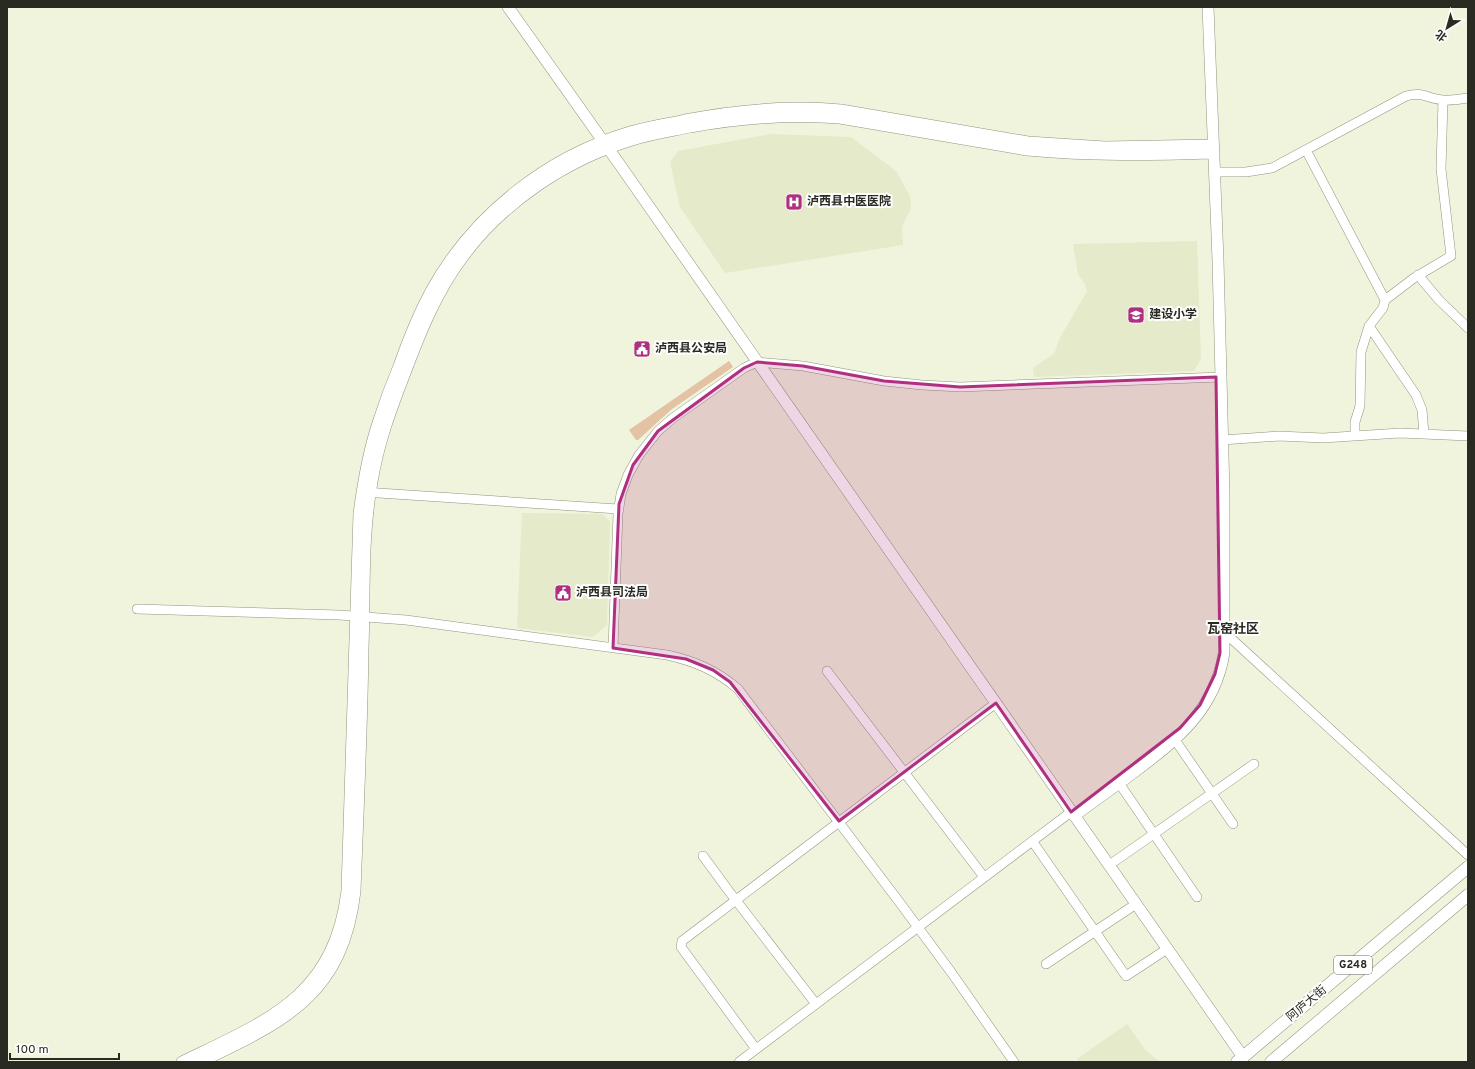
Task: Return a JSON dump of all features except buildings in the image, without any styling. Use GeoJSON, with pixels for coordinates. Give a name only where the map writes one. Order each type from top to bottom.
{"type":"FeatureCollection","features":[{"type":"Feature","properties":{"kind":"highway","name":"阿庐大街"},"geometry":{"type":"LineString","coordinates":[[1243,1057],[1468,867]]}},
{"type":"Feature","properties":{"kind":"highway","name":"G248"},"geometry":{"type":"LineString","coordinates":[[1271,1062],[1468,895]]}},
{"type":"Feature","properties":{"kind":"main road"},"geometry":{"type":"LineString","coordinates":[[508,7],[609,144]]}},
{"type":"Feature","properties":{"kind":"main road"},"geometry":{"type":"LineString","coordinates":[[517,7],[609,144],[1076,812],[1136,904],[1243,1057]]}},
{"type":"Feature","properties":{"kind":"main road"},"geometry":{"type":"LineString","coordinates":[[1076,812],[1180,728],[1200,705],[1215,674],[1220,653],[1218,377],[1214,172],[1211,149],[1203,7]]}},
{"type":"Feature","properties":{"kind":"main road"},"geometry":{"type":"LineString","coordinates":[[1076,812],[1119,783],[1175,740],[1198,716],[1215,687],[1224,659],[1222,440],[1218,377],[1208,7]]}},
{"type":"Feature","properties":{"kind":"main road"},"geometry":{"type":"LineString","coordinates":[[182,1062],[262,1022],[284,1008],[312,981],[332,950],[341,926],[347,891],[360,616],[367,514],[366,493],[385,425],[418,337],[438,294],[462,258],[485,231],[505,212],[527,193],[567,167],[609,144],[714,123],[759,117],[813,116],[854,120],[1040,151],[1105,155],[1211,149]]}},
{"type":"Feature","properties":{"kind":"main road"},"geometry":{"type":"LineString","coordinates":[[762,363],[996,704],[1115,862],[1243,1057]]}},
{"type":"Feature","properties":{"kind":"main road"},"geometry":{"type":"LineString","coordinates":[[200,1062],[266,1029],[300,1005],[319,986],[340,953],[345,941],[352,915],[355,891],[360,616]]}},
{"type":"Feature","properties":{"kind":"street"},"geometry":{"type":"LineString","coordinates":[[1214,172],[1246,172],[1272,168],[1406,96],[1417,93],[1443,100],[1468,98]]}},
{"type":"Feature","properties":{"kind":"street"},"geometry":{"type":"LineString","coordinates":[[1355,435],[1355,422],[1360,406],[1361,352],[1369,326],[1383,308],[1386,300],[1418,275],[1451,256],[1441,169],[1443,100]]}},
{"type":"Feature","properties":{"kind":"street"},"geometry":{"type":"LineString","coordinates":[[1306,150],[1386,300]]}},
{"type":"Feature","properties":{"kind":"street"},"geometry":{"type":"LineString","coordinates":[[1418,275],[1439,300],[1468,328]]}},
{"type":"Feature","properties":{"kind":"street"},"geometry":{"type":"LineString","coordinates":[[1369,326],[1416,395],[1422,410],[1424,434]]}},
{"type":"Feature","properties":{"kind":"street"},"geometry":{"type":"LineString","coordinates":[[613,648],[618,509],[624,485],[633,465],[645,446],[658,431],[673,418],[744,368],[762,363],[803,366],[884,381],[960,387],[1218,377]]}},
{"type":"Feature","properties":{"kind":"street"},"geometry":{"type":"LineString","coordinates":[[1222,440],[1279,436],[1309,438],[1400,433],[1468,436]]}},
{"type":"Feature","properties":{"kind":"street"},"geometry":{"type":"LineString","coordinates":[[366,493],[618,509]]}},
{"type":"Feature","properties":{"kind":"street"},"geometry":{"type":"LineString","coordinates":[[137,609],[360,616],[406,620],[667,655],[686,659],[704,666],[730,682],[738,689],[920,929],[1014,1062]]}},
{"type":"Feature","properties":{"kind":"street"},"geometry":{"type":"LineString","coordinates":[[1224,632],[1468,855]]}},
{"type":"Feature","properties":{"kind":"street"},"geometry":{"type":"LineString","coordinates":[[826,671],[984,877]]}},
{"type":"Feature","properties":{"kind":"street"},"geometry":{"type":"LineString","coordinates":[[756,1049],[681,947],[683,939],[996,704]]}},
{"type":"Feature","properties":{"kind":"street"},"geometry":{"type":"LineString","coordinates":[[1175,740],[1233,824]]}},
{"type":"Feature","properties":{"kind":"street"},"geometry":{"type":"LineString","coordinates":[[1115,862],[1254,764]]}},
{"type":"Feature","properties":{"kind":"street"},"geometry":{"type":"LineString","coordinates":[[1119,783],[1197,897]]}},
{"type":"Feature","properties":{"kind":"street"},"geometry":{"type":"LineString","coordinates":[[739,1062],[816,1004],[1036,845],[1076,812]]}},
{"type":"Feature","properties":{"kind":"street"},"geometry":{"type":"LineString","coordinates":[[748,1062],[920,929],[984,877],[1076,812]]}},
{"type":"Feature","properties":{"kind":"street"},"geometry":{"type":"LineString","coordinates":[[1036,845],[1126,976],[1167,949]]}},
{"type":"Feature","properties":{"kind":"street"},"geometry":{"type":"LineString","coordinates":[[704,856],[735,900],[816,1004]]}},
{"type":"Feature","properties":{"kind":"street"},"geometry":{"type":"LineString","coordinates":[[1046,964],[1136,904]]}},
{"type":"Feature","properties":{"kind":"highlighted area"},"geometry":{"type":"Polygon","coordinates":[[[757,362],[803,366],[884,381],[960,387],[1216,377],[1220,653],[1215,674],[1200,705],[1180,728],[1071,812],[996,703],[839,821],[730,682],[713,670],[686,659],[613,648],[619,504],[633,465],[658,431],[744,368],[757,362]]]}},
{"type":"Feature","properties":{"kind":"shaded area","name":"泸西县中医医院"},"geometry":{"type":"Polygon","coordinates":[[[771,134],[851,137],[896,171],[910,196],[911,208],[902,227],[903,245],[725,273],[680,207],[670,162],[678,151],[771,134]]]}},
{"type":"Feature","properties":{"kind":"shaded area","name":"建设小学"},"geometry":{"type":"Polygon","coordinates":[[[1197,241],[1201,359],[1194,371],[1034,377],[1033,368],[1054,354],[1060,338],[1087,291],[1085,284],[1078,274],[1073,244],[1197,241]]]}},
{"type":"Feature","properties":{"kind":"shaded area"},"geometry":{"type":"Polygon","coordinates":[[[729,361],[733,367],[672,409],[638,440],[636,440],[629,430],[729,361]]]}},
{"type":"Feature","properties":{"kind":"shaded area","name":"泸西县司法局"},"geometry":{"type":"Polygon","coordinates":[[[522,513],[603,514],[610,522],[607,625],[593,637],[517,628],[522,513]]]}},
{"type":"Feature","properties":{"kind":"shaded area"},"geometry":{"type":"Polygon","coordinates":[[[1127,1024],[1146,1051],[1160,1062],[1079,1062],[1077,1059],[1127,1024]]]}},
{"type":"Feature","properties":{"kind":"place","name":"泸西县中医医院"},"geometry":{"type":"Point","coordinates":[794,202]}},
{"type":"Feature","properties":{"kind":"place","name":"建设小学"},"geometry":{"type":"Point","coordinates":[1136,315]}},
{"type":"Feature","properties":{"kind":"place","name":"泸西县公安局"},"geometry":{"type":"Point","coordinates":[642,349]}},
{"type":"Feature","properties":{"kind":"place","name":"泸西县司法局"},"geometry":{"type":"Point","coordinates":[563,593]}},
{"type":"Feature","properties":{"kind":"district","name":"瓦窑社区"},"geometry":{"type":"Point","coordinates":[1233,630]}}]}
